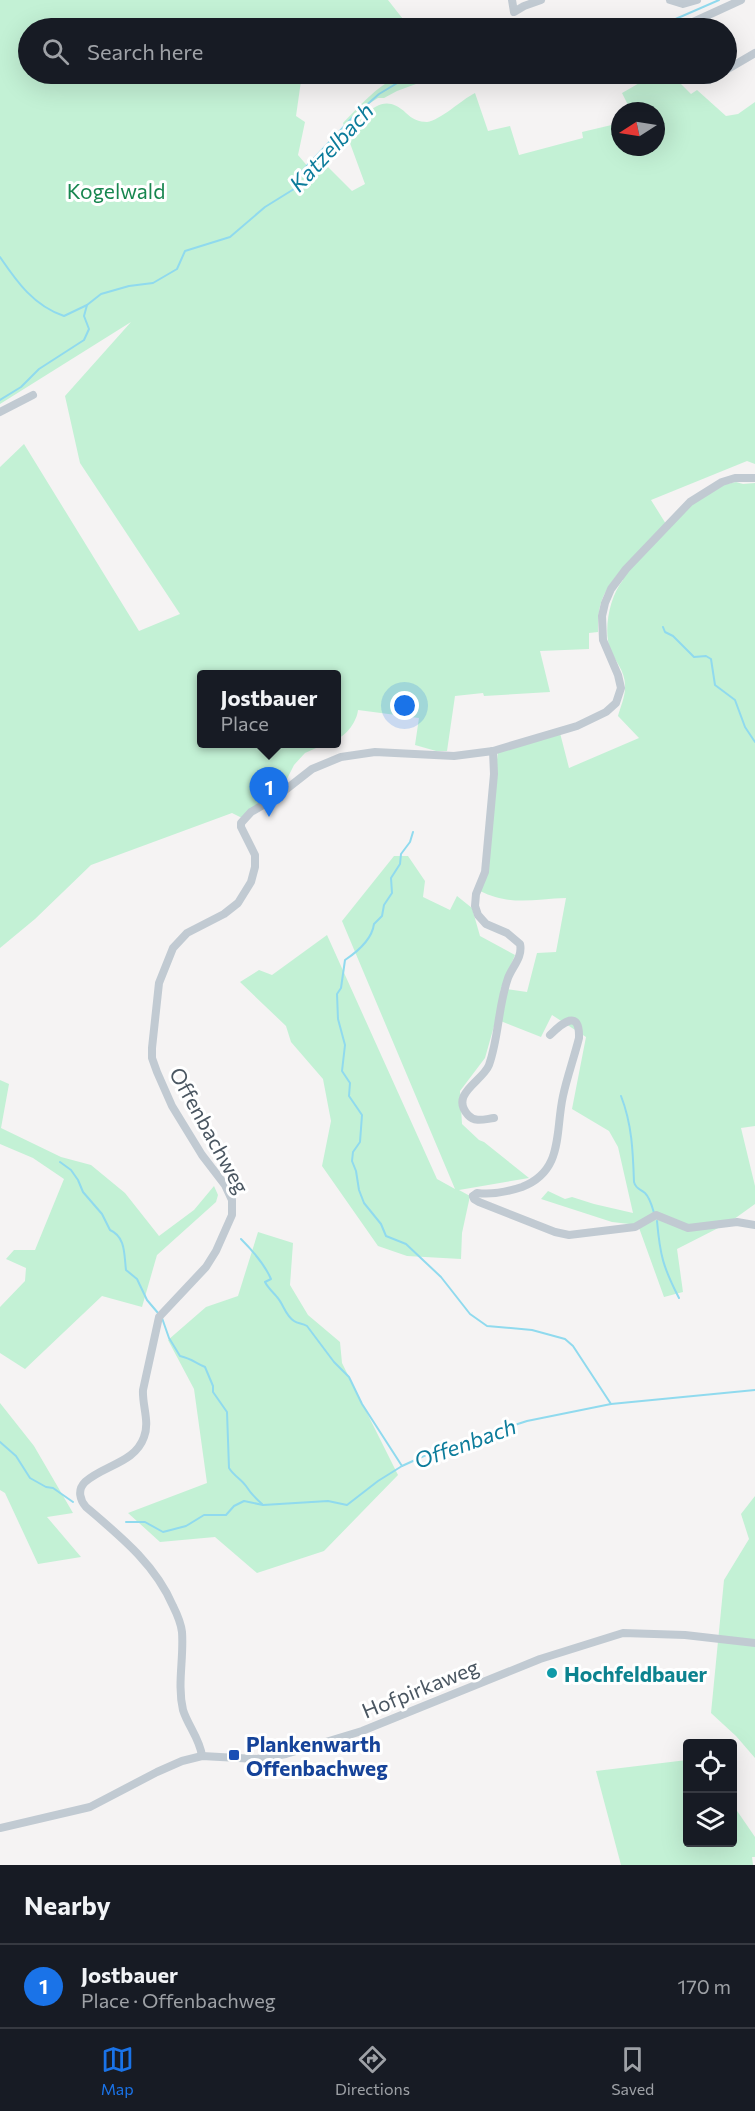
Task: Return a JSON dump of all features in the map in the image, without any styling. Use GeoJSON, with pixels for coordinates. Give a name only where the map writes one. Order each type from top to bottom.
{"type":"FeatureCollection","features":[{"type":"Feature","properties":{"kind":"street"},"geometry":{"type":"LineString","coordinates":[[512,0],[514,12],[541,0]]}},
{"type":"Feature","properties":{"kind":"street"},"geometry":{"type":"LineString","coordinates":[[670,0],[679,4],[697,0]]}},
{"type":"Feature","properties":{"kind":"street"},"geometry":{"type":"LineString","coordinates":[[702,18],[741,0]]}},
{"type":"Feature","properties":{"kind":"street"},"geometry":{"type":"LineString","coordinates":[[737,64],[755,53]]}},
{"type":"Feature","properties":{"kind":"street"},"geometry":{"type":"LineString","coordinates":[[0,412],[33,394]]}},
{"type":"Feature","properties":{"kind":"street","name":"Offenbachweg"},"geometry":{"type":"LineString","coordinates":[[202,1756],[200,1746],[184,1711],[180,1676],[182,1632],[171,1600],[150,1567],[124,1540],[86,1508],[81,1502],[80,1494],[86,1482],[134,1453],[144,1437],[146,1429],[143,1390],[159,1317],[206,1267],[232,1215],[232,1200],[228,1192],[172,1106],[152,1058],[154,1016],[159,983],[173,948],[187,933],[224,914],[238,903],[254,874],[255,862],[253,850],[241,823],[250,812],[275,798],[312,769],[341,757],[375,752],[454,756],[493,751],[577,726],[613,708],[620,692],[621,681],[604,645],[602,616],[604,603],[611,589],[626,569],[690,502],[722,482],[735,478],[755,478]]}},
{"type":"Feature","properties":{"kind":"street"},"geometry":{"type":"LineString","coordinates":[[493,751],[494,774],[485,872],[476,894],[475,906],[478,915],[486,924],[507,933],[520,944],[521,950],[505,989],[489,1065],[483,1075],[469,1088],[463,1103],[465,1112],[472,1119],[494,1118]]}},
{"type":"Feature","properties":{"kind":"street"},"geometry":{"type":"LineString","coordinates":[[550,1035],[566,1020],[576,1022],[579,1029],[579,1038],[562,1097],[553,1158],[544,1173],[526,1185],[503,1193],[477,1194],[473,1196],[474,1199],[555,1232],[569,1235],[635,1227],[656,1215],[688,1228],[737,1221],[755,1225]]}},
{"type":"Feature","properties":{"kind":"street","name":"Hofpirkaweg"},"geometry":{"type":"LineString","coordinates":[[0,1828],[90,1807],[182,1761],[202,1756],[257,1759],[286,1754],[362,1731],[520,1666],[623,1633],[685,1635],[755,1643]]}},
{"type":"Feature","properties":{"kind":"green space","name":"Kogelwald"},"geometry":{"type":"Polygon","coordinates":[[[0,0],[388,0],[402,18],[18,18],[18,84],[301,84],[296,116],[305,122],[298,155],[309,168],[320,159],[352,191],[365,184],[347,135],[367,113],[381,104],[397,106],[413,118],[427,122],[438,118],[475,93],[488,131],[510,126],[519,155],[583,138],[582,132],[611,125],[611,156],[665,156],[665,102],[626,102],[622,93],[638,84],[681,84],[691,94],[697,90],[726,116],[738,114],[755,102],[755,464],[747,461],[651,500],[666,524],[624,566],[610,585],[601,604],[598,632],[589,633],[589,649],[540,651],[550,692],[484,696],[483,693],[455,696],[447,751],[436,751],[415,745],[419,718],[358,710],[351,727],[341,736],[341,670],[197,670],[197,748],[316,748],[305,753],[294,765],[282,789],[242,818],[232,813],[91,865],[35,919],[0,948],[0,467],[24,444],[139,631],[180,614],[80,463],[65,396],[131,322],[0,404],[0,0]]]}},
{"type":"Feature","properties":{"kind":"green space"},"geometry":{"type":"Polygon","coordinates":[[[385,84],[416,84],[370,103],[345,129],[343,123],[385,84]]]}},
{"type":"Feature","properties":{"kind":"green space"},"geometry":{"type":"Polygon","coordinates":[[[736,482],[755,483],[755,1126],[741,1128],[755,1186],[755,1204],[730,1222],[677,1249],[683,1292],[664,1297],[638,1225],[612,1222],[541,1199],[548,1191],[565,1199],[572,1197],[633,1213],[618,1147],[609,1131],[572,1109],[586,1037],[552,1015],[541,1037],[498,1020],[506,989],[527,992],[537,953],[556,952],[566,898],[512,900],[491,896],[480,891],[498,752],[560,733],[569,768],[639,738],[618,716],[625,682],[610,649],[607,632],[614,595],[623,580],[622,576],[690,506],[718,486],[736,482]]]}},
{"type":"Feature","properties":{"kind":"green space"},"geometry":{"type":"Polygon","coordinates":[[[394,856],[408,856],[425,881],[423,897],[450,910],[457,896],[472,908],[480,936],[515,955],[501,988],[496,1019],[485,1058],[460,1091],[462,1124],[529,1178],[459,1190],[470,1196],[462,1233],[461,1259],[407,1256],[378,1246],[322,1166],[331,1121],[323,1079],[291,1042],[286,1026],[240,982],[259,970],[272,975],[327,935],[437,1179],[455,1189],[342,921],[394,856]]]}},
{"type":"Feature","properties":{"kind":"green space"},"geometry":{"type":"Polygon","coordinates":[[[0,1080],[9,1084],[1,1128],[61,1157],[91,1165],[125,1193],[159,1236],[194,1210],[214,1186],[218,1195],[216,1202],[157,1255],[142,1307],[102,1296],[25,1369],[0,1353],[0,1307],[25,1281],[26,1268],[6,1259],[14,1250],[35,1250],[64,1179],[33,1158],[0,1144],[0,1080]]]}},
{"type":"Feature","properties":{"kind":"green space"},"geometry":{"type":"Polygon","coordinates":[[[258,1232],[293,1243],[290,1285],[308,1315],[340,1342],[342,1363],[398,1475],[324,1551],[257,1573],[215,1537],[160,1542],[128,1513],[207,1483],[194,1389],[168,1340],[206,1307],[238,1296],[258,1232]]]}},
{"type":"Feature","properties":{"kind":"green space"},"geometry":{"type":"Polygon","coordinates":[[[0,1403],[34,1446],[73,1513],[47,1517],[81,1557],[38,1564],[5,1493],[0,1490],[0,1403]]]}},
{"type":"Feature","properties":{"kind":"green space"},"geometry":{"type":"Polygon","coordinates":[[[755,1496],[755,1758],[711,1713],[724,1580],[749,1539],[741,1514],[755,1496]]]}},
{"type":"Feature","properties":{"kind":"green space"},"geometry":{"type":"Polygon","coordinates":[[[683,1760],[683,1847],[737,1847],[737,1811],[755,1837],[753,1865],[621,1865],[596,1771],[683,1760]]]}},
{"type":"Feature","properties":{"kind":"waterway","name":"Katzelbach"},"geometry":{"type":"LineString","coordinates":[[678,18],[719,0]]}},
{"type":"Feature","properties":{"kind":"waterway","name":"Katzelbach"},"geometry":{"type":"LineString","coordinates":[[0,400],[21,387],[39,369],[84,340],[89,329],[84,316],[87,305],[101,294],[129,286],[153,283],[177,269],[185,251],[230,237],[265,207],[294,189],[296,178],[353,117],[379,94],[396,84]]}},
{"type":"Feature","properties":{"kind":"waterway"},"geometry":{"type":"LineString","coordinates":[[0,257],[27,292],[53,312],[64,316],[87,305]]}},
{"type":"Feature","properties":{"kind":"waterway"},"geometry":{"type":"LineString","coordinates":[[663,627],[665,632],[673,636],[694,657],[706,656],[711,659],[715,685],[735,700],[745,727],[755,742]]}},
{"type":"Feature","properties":{"kind":"waterway"},"geometry":{"type":"LineString","coordinates":[[413,832],[410,842],[401,854],[400,864],[391,878],[392,893],[384,905],[382,916],[374,924],[373,930],[363,945],[345,960],[341,988],[337,994],[338,1019],[345,1045],[342,1071],[350,1083],[349,1096],[362,1115],[360,1142],[353,1152],[352,1161],[359,1190],[364,1203],[381,1224],[386,1236],[406,1244],[441,1277],[470,1314],[487,1326],[532,1330],[565,1339],[573,1346],[611,1404]]}},
{"type":"Feature","properties":{"kind":"waterway"},"geometry":{"type":"LineString","coordinates":[[621,1096],[630,1128],[634,1182],[648,1197],[654,1213]]}},
{"type":"Feature","properties":{"kind":"waterway"},"geometry":{"type":"LineString","coordinates":[[60,1162],[71,1170],[83,1192],[102,1214],[110,1230],[119,1237],[122,1242],[126,1270],[137,1279],[147,1300],[158,1313]]}},
{"type":"Feature","properties":{"kind":"waterway"},"geometry":{"type":"LineString","coordinates":[[657,1221],[663,1261],[679,1298]]}},
{"type":"Feature","properties":{"kind":"waterway"},"geometry":{"type":"LineString","coordinates":[[241,1239],[265,1268],[271,1279],[265,1282],[289,1316],[296,1322],[307,1326],[334,1362],[349,1377],[362,1404],[402,1466]]}},
{"type":"Feature","properties":{"kind":"waterway"},"geometry":{"type":"LineString","coordinates":[[162,1318],[169,1338],[180,1356],[205,1367],[213,1386],[213,1392],[227,1412],[229,1468],[262,1504]]}},
{"type":"Feature","properties":{"kind":"waterway","name":"Offenbach"},"geometry":{"type":"LineString","coordinates":[[126,1522],[145,1522],[163,1532],[186,1526],[204,1515],[226,1515],[234,1506],[244,1501],[263,1505],[328,1501],[347,1505],[402,1466],[437,1450],[527,1421],[611,1404],[755,1390]]}},
{"type":"Feature","properties":{"kind":"waterway","name":"Offenbach"},"geometry":{"type":"LineString","coordinates":[[0,1442],[16,1456],[30,1478],[46,1487],[53,1488],[73,1502]]}},
{"type":"Feature","properties":{"kind":"place","name":"Jostbauer"},"geometry":{"type":"Point","coordinates":[269,817]}},
{"type":"Feature","properties":{"kind":"place","name":"Hochfeldbauer"},"geometry":{"type":"Point","coordinates":[552,1673]}},
{"type":"Feature","properties":{"kind":"place","name":"Plankenwarth Offenbachweg"},"geometry":{"type":"Point","coordinates":[234,1755]}}]}
